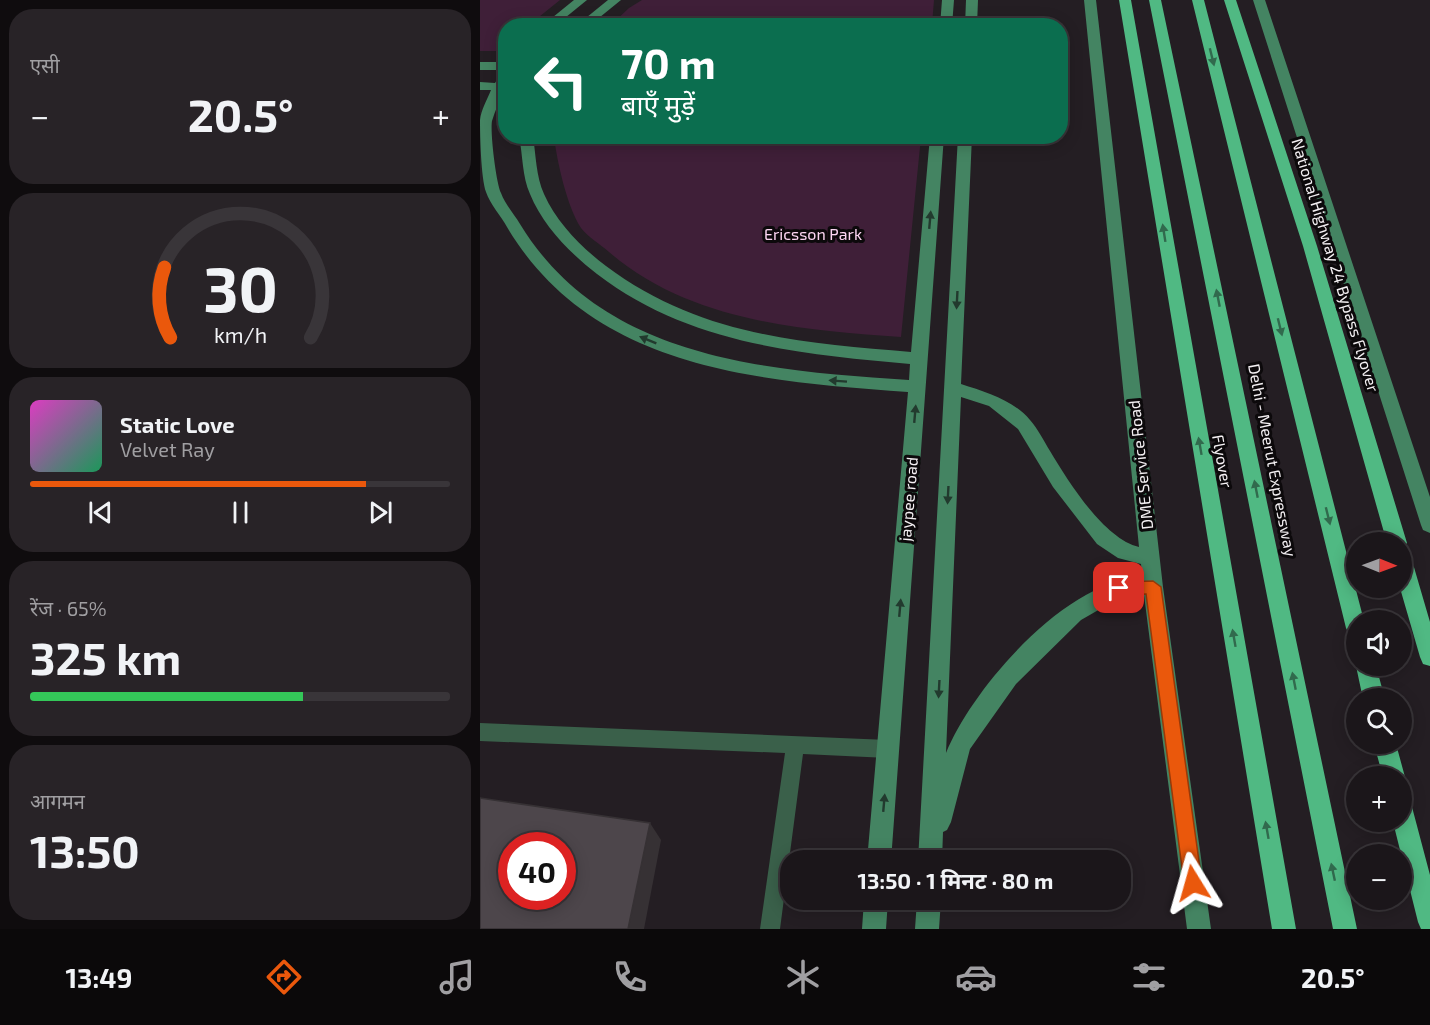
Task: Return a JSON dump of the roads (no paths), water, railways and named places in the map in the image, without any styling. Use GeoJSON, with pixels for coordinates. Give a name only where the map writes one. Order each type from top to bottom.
{"type":"FeatureCollection","features":[{"type":"Feature","properties":{"kind":"highway","name":"Flyover"},"geometry":{"type":"LineString","coordinates":[[1125,0],[1284,929]]}},
{"type":"Feature","properties":{"kind":"highway","name":"Delhi - Meerut Expressway"},"geometry":{"type":"LineString","coordinates":[[1155,0],[1345,929]]}},
{"type":"Feature","properties":{"kind":"highway","name":"Delhi - Meerut Expressway"},"geometry":{"type":"LineString","coordinates":[[1198,0],[1351,610]]}},
{"type":"Feature","properties":{"kind":"highway","name":"National Highway 24 Bypass Flyover"},"geometry":{"type":"LineString","coordinates":[[1232,7],[1310,246],[1394,532]]}},
{"type":"Feature","properties":{"kind":"highway"},"geometry":{"type":"LineString","coordinates":[[1412,595],[1430,657]]}},
{"type":"Feature","properties":{"kind":"highway"},"geometry":{"type":"LineString","coordinates":[[1407,832],[1430,922]]}},
{"type":"Feature","properties":{"kind":"street"},"geometry":{"type":"LineString","coordinates":[[557,18],[581,0]]}},
{"type":"Feature","properties":{"kind":"street"},"geometry":{"type":"LineString","coordinates":[[592,18],[615,0]]}},
{"type":"Feature","properties":{"kind":"street"},"geometry":{"type":"LineString","coordinates":[[947,18],[948,0]]}},
{"type":"Feature","properties":{"kind":"street"},"geometry":{"type":"LineString","coordinates":[[971,18],[972,0]]}},
{"type":"Feature","properties":{"kind":"street","name":"DME Service Road"},"geometry":{"type":"LineString","coordinates":[[1090,0],[1153,587],[1199,929]]}},
{"type":"Feature","properties":{"kind":"street"},"geometry":{"type":"LineString","coordinates":[[1259,0],[1429,518]]}},
{"type":"Feature","properties":{"kind":"street"},"geometry":{"type":"LineString","coordinates":[[480,66],[498,66]]}},
{"type":"Feature","properties":{"kind":"street"},"geometry":{"type":"LineString","coordinates":[[480,86],[498,84]]}},
{"type":"Feature","properties":{"kind":"street"},"geometry":{"type":"LineString","coordinates":[[498,94],[485,123],[492,192],[531,255],[576,300],[645,339],[716,363],[798,378],[917,387]]}},
{"type":"Feature","properties":{"kind":"street"},"geometry":{"type":"LineString","coordinates":[[527,144],[535,187],[566,239],[606,275],[660,310],[723,332],[794,348],[919,359]]}},
{"type":"Feature","properties":{"kind":"street","name":"jaypee road"},"geometry":{"type":"LineString","coordinates":[[880,850],[936,144]]}},
{"type":"Feature","properties":{"kind":"street"},"geometry":{"type":"LineString","coordinates":[[931,850],[965,144]]}},
{"type":"Feature","properties":{"kind":"street"},"geometry":{"type":"LineString","coordinates":[[953,388],[995,402],[1024,424],[1059,482],[1104,538],[1125,552],[1150,558]]}},
{"type":"Feature","properties":{"kind":"street"},"geometry":{"type":"LineString","coordinates":[[933,850],[962,743],[991,701],[1039,643],[1090,601],[1119,588],[1153,587]]}},
{"type":"Feature","properties":{"kind":"street"},"geometry":{"type":"LineString","coordinates":[[874,929],[875,910]]}},
{"type":"Feature","properties":{"kind":"street"},"geometry":{"type":"LineString","coordinates":[[927,929],[928,910]]}},
{"type":"Feature","properties":{"kind":"lane"},"geometry":{"type":"LineString","coordinates":[[480,732],[888,749]]}},
{"type":"Feature","properties":{"kind":"lane"},"geometry":{"type":"LineString","coordinates":[[770,929],[795,745]]}},
{"type":"Feature","properties":{"kind":"park label","name":"Ericsson Park"},"geometry":{"type":"Point","coordinates":[813,233]}}]}
